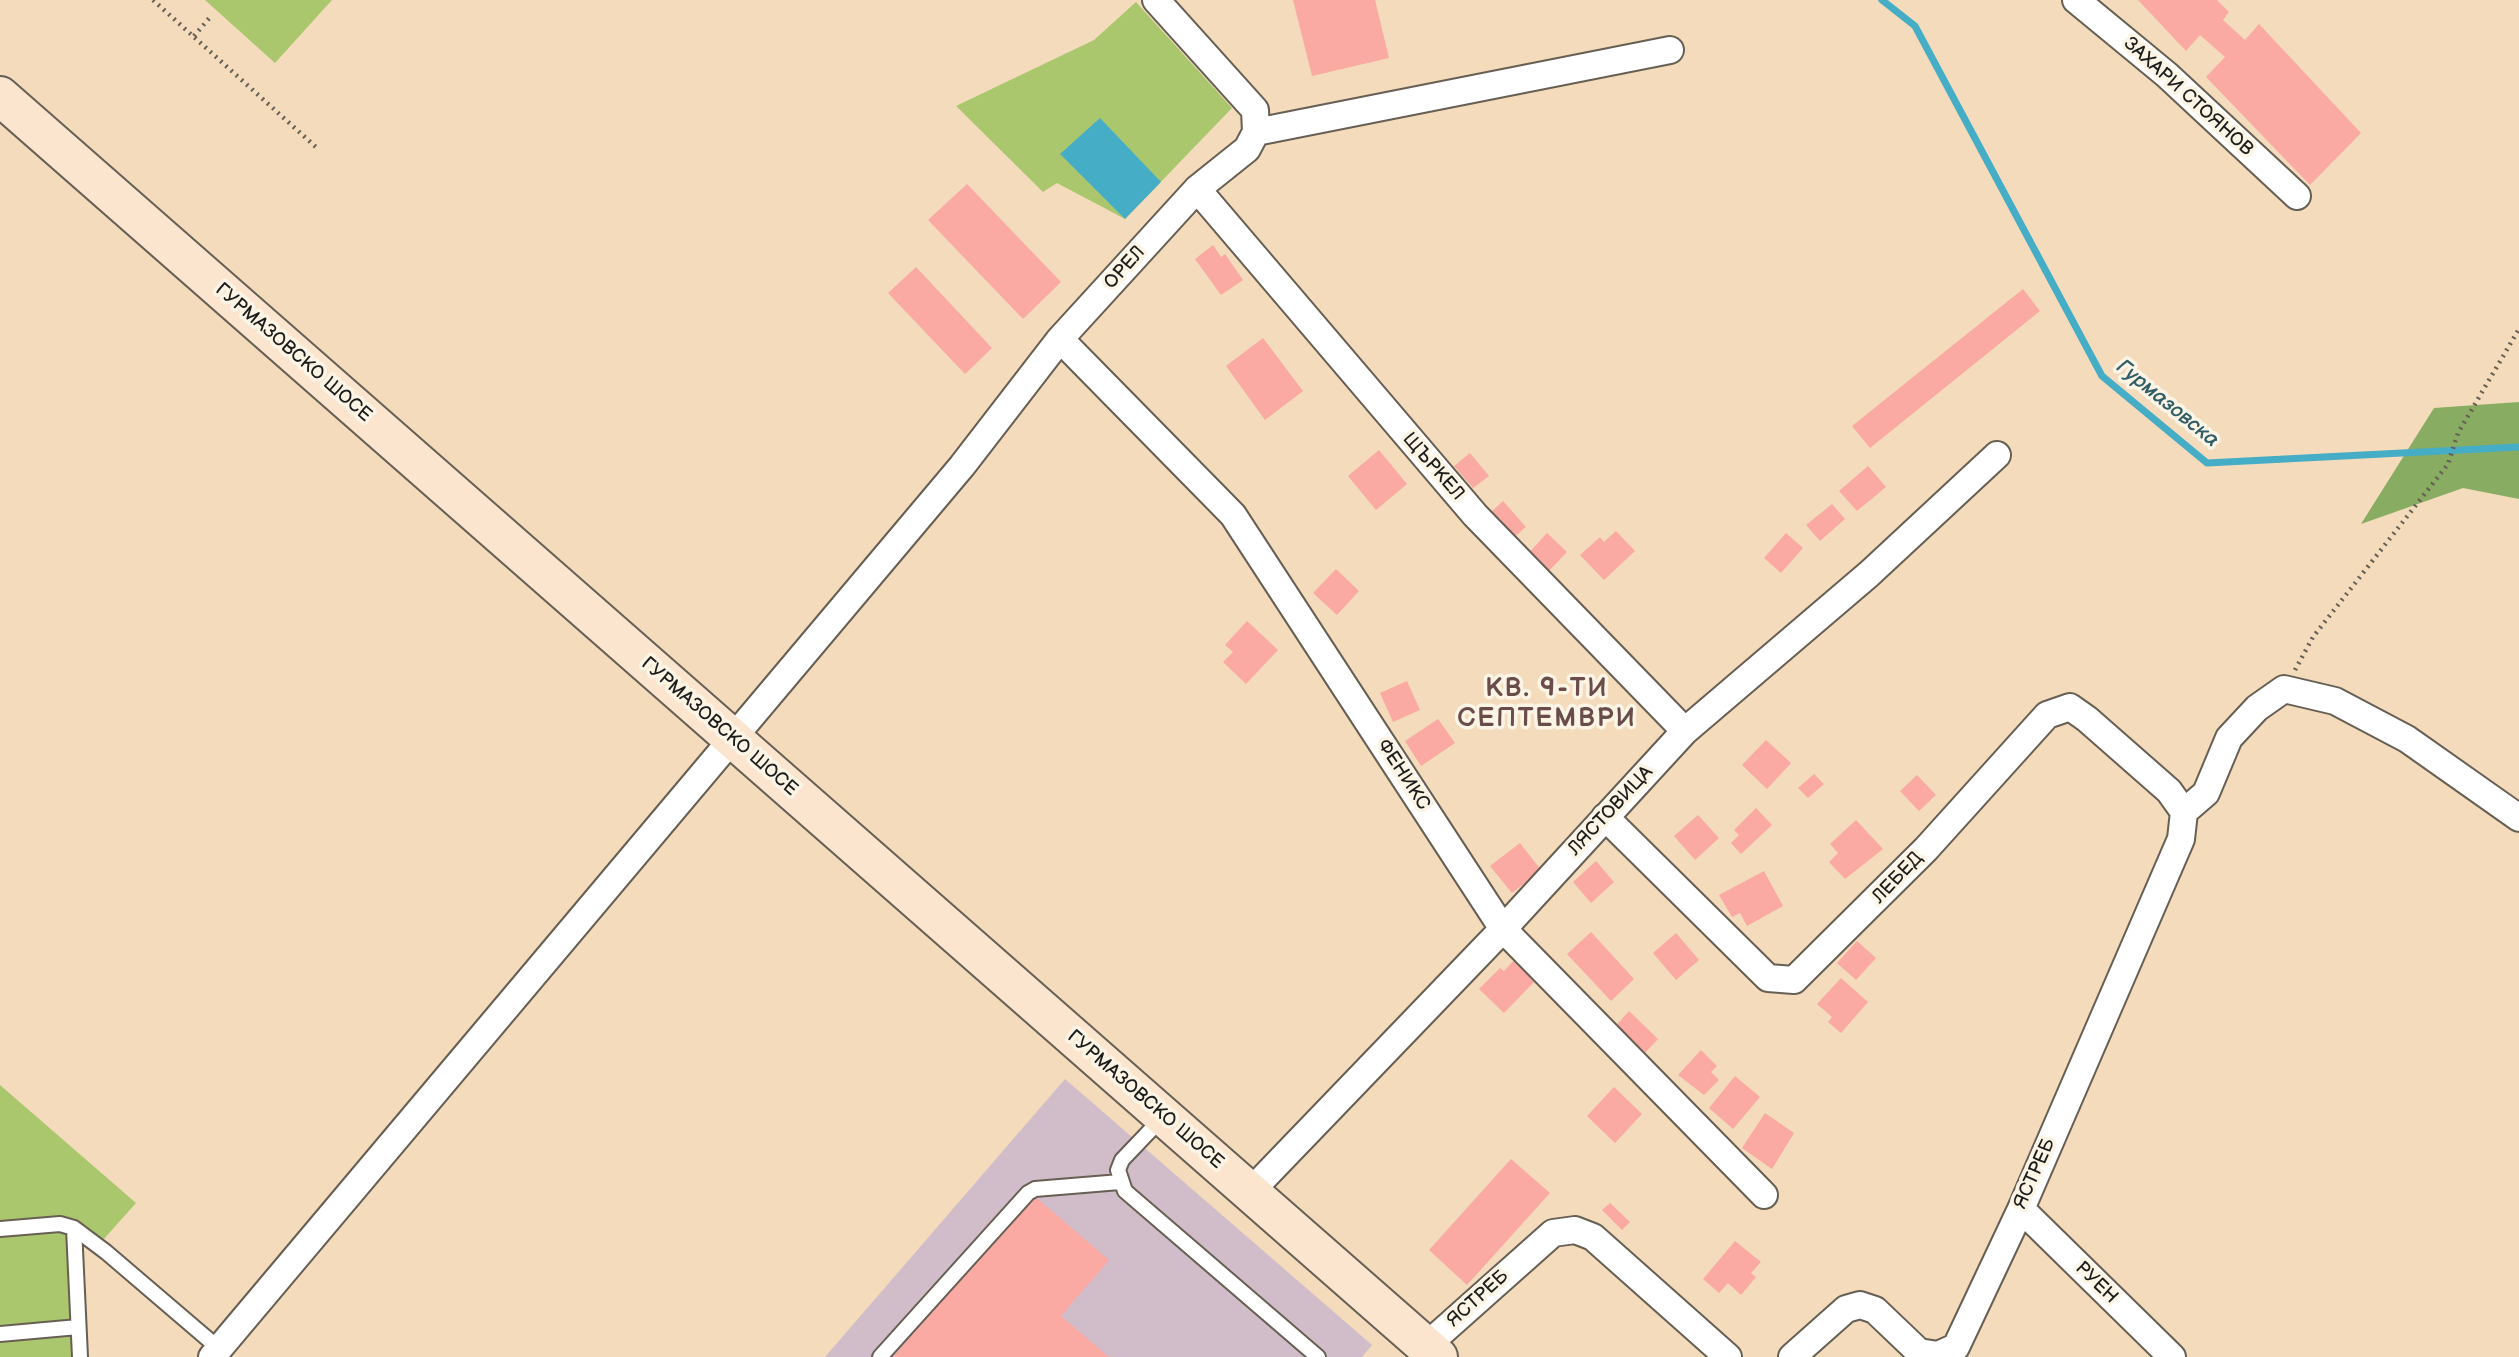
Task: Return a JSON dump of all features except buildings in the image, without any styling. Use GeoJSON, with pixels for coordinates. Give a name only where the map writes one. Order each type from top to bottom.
{"type":"FeatureCollection","features":[{"type":"Feature","properties":{"kind":"street"},"geometry":{"type":"LineString","coordinates":[[1156,0],[1255,110],[1256,132],[1670,50]]}},
{"type":"Feature","properties":{"kind":"street","name":"ЗАХАРИ СТОЯНОВ"},"geometry":{"type":"LineString","coordinates":[[2076,0],[2167,75],[2297,196]]}},
{"type":"Feature","properties":{"kind":"street","name":"ГУРМАЗОВСКО ШОСЕ"},"geometry":{"type":"LineString","coordinates":[[0,96],[1432,1352]]}},
{"type":"Feature","properties":{"kind":"street","name":"ОРЕЛ"},"geometry":{"type":"LineString","coordinates":[[220,1354],[732,737],[962,466],[1060,339],[1197,189],[1247,149],[1256,132]]}},
{"type":"Feature","properties":{"kind":"street","name":"ЩЪРКЕЛ"},"geometry":{"type":"LineString","coordinates":[[1197,189],[1475,515],[1685,731]]}},
{"type":"Feature","properties":{"kind":"street","name":"ФЕНИКС"},"geometry":{"type":"LineString","coordinates":[[1060,339],[1233,515],[1503,929],[1764,1195]]}},
{"type":"Feature","properties":{"kind":"street","name":"ЛЯСТОВИЦА"},"geometry":{"type":"LineString","coordinates":[[1250,1192],[1503,929],[1685,731],[1869,574],[1997,455]]}},
{"type":"Feature","properties":{"kind":"street"},"geometry":{"type":"LineString","coordinates":[[2184,812],[2206,793],[2229,738],[2258,708],[2284,689],[2335,701],[2407,739],[2519,818]]}},
{"type":"Feature","properties":{"kind":"street","name":"ЛЕБЕД"},"geometry":{"type":"LineString","coordinates":[[1605,817],[1768,978],[1794,980],[1926,849],[2047,715],[2070,707],[2087,719],[2169,791],[2184,812]]}},
{"type":"Feature","properties":{"kind":"street","name":"ЯСТРЕБ"},"geometry":{"type":"LineString","coordinates":[[1792,1357],[1846,1309],[1860,1305],[1875,1310],[1919,1352],[1938,1355],[1956,1347],[2021,1209],[2181,839],[2184,812]]}},
{"type":"Feature","properties":{"kind":"street","name":"РУЕН"},"geometry":{"type":"LineString","coordinates":[[2021,1209],[2172,1357]]}},
{"type":"Feature","properties":{"kind":"street","name":"ЯСТРЕБ"},"geometry":{"type":"LineString","coordinates":[[1432,1352],[1553,1233],[1574,1230],[1593,1237],[1728,1357]]}},
{"type":"Feature","properties":{"kind":"lane"},"geometry":{"type":"LineString","coordinates":[[1164,1116],[1122,1160],[1118,1170],[1125,1191],[1318,1357]]}},
{"type":"Feature","properties":{"kind":"lane"},"geometry":{"type":"LineString","coordinates":[[880,1357],[1028,1193],[1035,1189],[1120,1182]]}},
{"type":"Feature","properties":{"kind":"lane"},"geometry":{"type":"LineString","coordinates":[[0,1229],[60,1224],[74,1228],[106,1252],[220,1354]]}},
{"type":"Feature","properties":{"kind":"lane"},"geometry":{"type":"LineString","coordinates":[[74,1228],[80,1357]]}},
{"type":"Feature","properties":{"kind":"lane"},"geometry":{"type":"LineString","coordinates":[[0,1335],[78,1327]]}},
{"type":"Feature","properties":{"kind":"path"},"geometry":{"type":"LineString","coordinates":[[153,0],[317,148]]}},
{"type":"Feature","properties":{"kind":"path"},"geometry":{"type":"LineString","coordinates":[[194,36],[212,15]]}},
{"type":"Feature","properties":{"kind":"path"},"geometry":{"type":"LineString","coordinates":[[2284,689],[2313,637],[2449,461],[2457,436],[2519,329]]}},
{"type":"Feature","properties":{"kind":"shaded area"},"geometry":{"type":"Polygon","coordinates":[[[1065,1079],[1372,1345],[1362,1357],[825,1357],[1065,1079]]]}},
{"type":"Feature","properties":{"kind":"green space"},"geometry":{"type":"Polygon","coordinates":[[[205,0],[332,0],[275,63],[205,0]]]}},
{"type":"Feature","properties":{"kind":"green space"},"geometry":{"type":"Polygon","coordinates":[[[1136,2],[1232,108],[1125,219],[1057,183],[1043,192],[956,106],[1094,40],[1136,2]]]}},
{"type":"Feature","properties":{"kind":"green space"},"geometry":{"type":"Polygon","coordinates":[[[2519,402],[2519,499],[2463,488],[2361,524],[2434,408],[2519,402]]]}},
{"type":"Feature","properties":{"kind":"green space"},"geometry":{"type":"Polygon","coordinates":[[[0,1085],[136,1203],[103,1240],[80,1228],[88,1357],[0,1357],[0,1085]]]}},
{"type":"Feature","properties":{"kind":"water"},"geometry":{"type":"Polygon","coordinates":[[[1100,118],[1161,182],[1125,219],[1060,154],[1100,118]]]}},
{"type":"Feature","properties":{"kind":"waterway","name":"Гурмазовска"},"geometry":{"type":"LineString","coordinates":[[1882,0],[1915,26],[2102,376],[2207,463],[2519,447]]}},
{"type":"Feature","properties":{"kind":"district","name":"КВ. 9-ТИ СЕПТЕМВРИ"},"geometry":{"type":"Point","coordinates":[1547,704]}}]}
